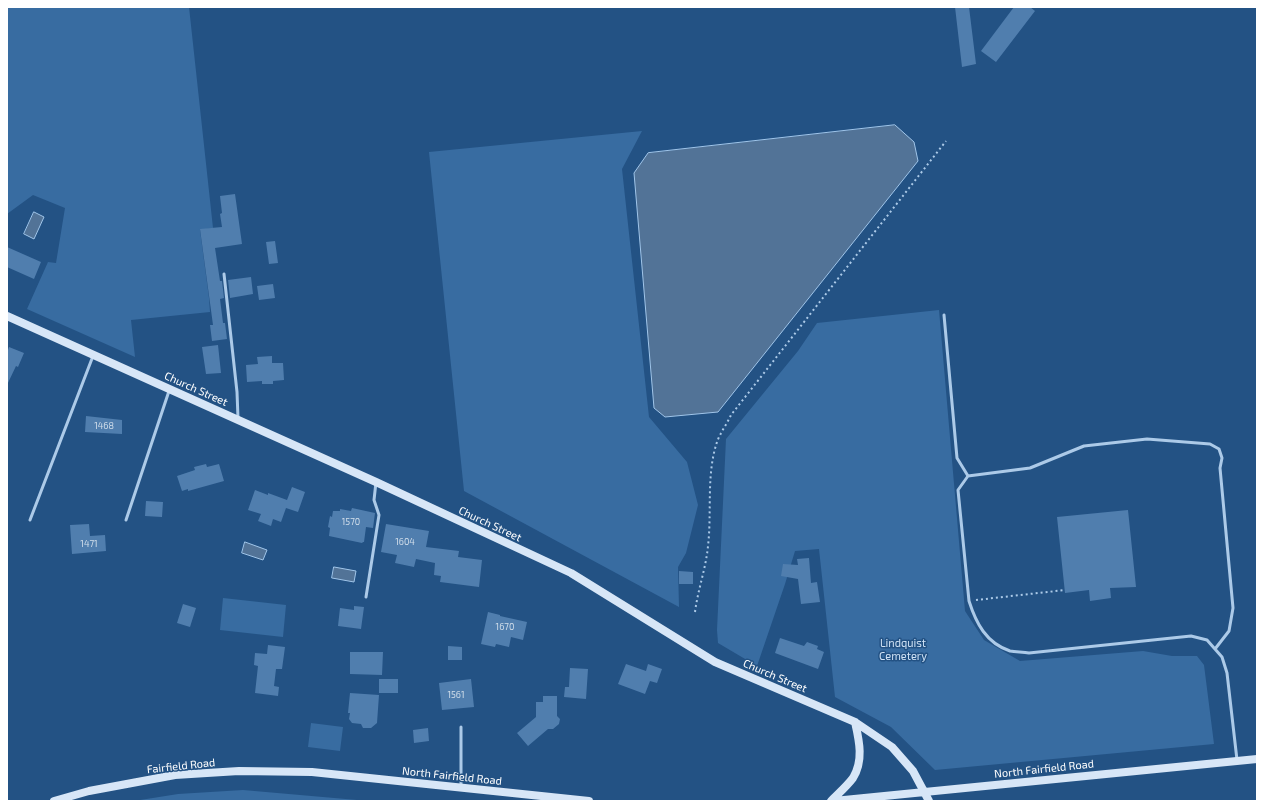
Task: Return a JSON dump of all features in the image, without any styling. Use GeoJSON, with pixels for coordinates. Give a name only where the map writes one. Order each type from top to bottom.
{"type":"FeatureCollection","features":[{"type":"Feature","properties":{"kind":"street","name":"Church Street"},"geometry":{"type":"LineString","coordinates":[[7,316],[376,482],[571,573],[715,662],[855,722],[892,748],[913,771],[929,801]]}},
{"type":"Feature","properties":{"kind":"street"},"geometry":{"type":"LineString","coordinates":[[832,801],[853,778],[860,757],[855,722]]}},
{"type":"Feature","properties":{"kind":"street","name":"North Fairfield Road"},"geometry":{"type":"LineString","coordinates":[[832,801],[1257,759]]}},
{"type":"Feature","properties":{"kind":"street","name":"Fairfield Road"},"geometry":{"type":"LineString","coordinates":[[54,801],[89,791],[175,776],[239,772],[312,772]]}},
{"type":"Feature","properties":{"kind":"street","name":"North Fairfield Road"},"geometry":{"type":"LineString","coordinates":[[312,772],[589,801]]}},
{"type":"Feature","properties":{"kind":"lane"},"geometry":{"type":"LineString","coordinates":[[224,274],[237,392],[238,420]]}},
{"type":"Feature","properties":{"kind":"lane"},"geometry":{"type":"LineString","coordinates":[[944,315],[957,458],[968,476]]}},
{"type":"Feature","properties":{"kind":"lane"},"geometry":{"type":"LineString","coordinates":[[30,520],[94,355]]}},
{"type":"Feature","properties":{"kind":"lane"},"geometry":{"type":"LineString","coordinates":[[126,520],[170,389]]}},
{"type":"Feature","properties":{"kind":"lane"},"geometry":{"type":"LineString","coordinates":[[1215,649],[1229,631],[1233,608],[1220,468],[1222,458],[1219,449],[1210,444],[1147,439],[1084,446],[1030,468],[968,476],[958,490],[969,601],[975,619],[983,632],[993,642],[1010,651],[1030,653],[1191,636],[1207,640],[1222,657],[1227,673],[1237,761]]}},
{"type":"Feature","properties":{"kind":"lane"},"geometry":{"type":"LineString","coordinates":[[366,597],[378,515],[374,500],[376,482]]}},
{"type":"Feature","properties":{"kind":"lane"},"geometry":{"type":"LineString","coordinates":[[461,727],[461,788]]}},
{"type":"Feature","properties":{"kind":"path"},"geometry":{"type":"LineString","coordinates":[[695,612],[697,593],[704,572],[708,546],[712,463],[717,441],[731,415],[946,141]]}},
{"type":"Feature","properties":{"kind":"path"},"geometry":{"type":"LineString","coordinates":[[969,601],[1064,590]]}},
{"type":"Feature","properties":{"kind":"green space"},"geometry":{"type":"Polygon","coordinates":[[[7,7],[189,7],[213,228],[200,230],[210,312],[131,320],[135,357],[27,309],[48,262],[56,263],[65,208],[33,195],[7,214],[7,7]]]}},
{"type":"Feature","properties":{"kind":"green space"},"geometry":{"type":"Polygon","coordinates":[[[642,131],[622,169],[649,417],[687,462],[698,505],[686,553],[678,567],[679,607],[464,491],[429,152],[642,131]]]}},
{"type":"Feature","properties":{"kind":"green space","name":"Lindquist Cemetery"},"geometry":{"type":"Polygon","coordinates":[[[939,310],[965,611],[984,640],[1020,661],[1143,651],[1172,656],[1197,656],[1204,665],[1214,744],[935,770],[891,727],[835,697],[819,549],[795,551],[757,666],[718,643],[717,630],[726,439],[798,351],[817,323],[939,310]]]}},
{"type":"Feature","properties":{"kind":"green space"},"geometry":{"type":"Polygon","coordinates":[[[223,598],[286,605],[283,637],[220,630],[223,598]]]}},
{"type":"Feature","properties":{"kind":"green space"},"geometry":{"type":"Polygon","coordinates":[[[311,723],[343,727],[340,751],[308,747],[311,723]]]}},
{"type":"Feature","properties":{"kind":"green space"},"geometry":{"type":"Polygon","coordinates":[[[243,790],[358,801],[134,801],[178,794],[243,790]]]}},
{"type":"Feature","properties":{"kind":"shaded area"},"geometry":{"type":"Polygon","coordinates":[[[895,125],[914,142],[918,161],[718,412],[665,417],[654,408],[634,173],[648,153],[895,125]]]}},
{"type":"Feature","properties":{"kind":"shaded area"},"geometry":{"type":"Polygon","coordinates":[[[34,212],[44,217],[34,239],[24,234],[34,212]]]}},
{"type":"Feature","properties":{"kind":"shaded area"},"geometry":{"type":"Polygon","coordinates":[[[245,542],[267,550],[263,560],[242,553],[245,542]]]}},
{"type":"Feature","properties":{"kind":"shaded area"},"geometry":{"type":"Polygon","coordinates":[[[334,567],[356,571],[354,582],[332,578],[334,567]]]}},
{"type":"Feature","properties":{"kind":"building"},"geometry":{"type":"Polygon","coordinates":[[[955,7],[969,7],[976,64],[962,67],[955,7]]]}},
{"type":"Feature","properties":{"kind":"building"},"geometry":{"type":"Polygon","coordinates":[[[1014,7],[1030,7],[1035,11],[996,62],[981,51],[1014,7]]]}},
{"type":"Feature","properties":{"kind":"building"},"geometry":{"type":"Polygon","coordinates":[[[235,194],[242,244],[215,248],[220,281],[222,281],[224,298],[220,299],[227,339],[212,341],[210,325],[213,325],[200,229],[222,227],[220,196],[235,194]]]}},
{"type":"Feature","properties":{"kind":"building"},"geometry":{"type":"Polygon","coordinates":[[[275,241],[278,263],[269,264],[266,242],[275,241]]]}},
{"type":"Feature","properties":{"kind":"building"},"geometry":{"type":"Polygon","coordinates":[[[7,247],[41,262],[34,279],[7,267],[7,247]]]}},
{"type":"Feature","properties":{"kind":"building"},"geometry":{"type":"Polygon","coordinates":[[[251,277],[253,294],[230,298],[228,280],[251,277]]]}},
{"type":"Feature","properties":{"kind":"building"},"geometry":{"type":"Polygon","coordinates":[[[273,284],[275,298],[259,300],[257,286],[273,284]]]}},
{"type":"Feature","properties":{"kind":"building"},"geometry":{"type":"Polygon","coordinates":[[[218,345],[221,373],[206,374],[202,347],[218,345]]]}},
{"type":"Feature","properties":{"kind":"building"},"geometry":{"type":"Polygon","coordinates":[[[9,347],[24,353],[18,367],[16,366],[7,385],[7,353],[9,347]]]}},
{"type":"Feature","properties":{"kind":"building"},"geometry":{"type":"Polygon","coordinates":[[[272,356],[272,363],[283,363],[284,380],[273,381],[273,384],[262,384],[262,381],[247,382],[246,365],[258,364],[257,357],[272,356]]]}},
{"type":"Feature","properties":{"kind":"building"},"geometry":{"type":"Polygon","coordinates":[[[86,416],[122,420],[122,434],[85,432],[86,416]]]}},
{"type":"Feature","properties":{"kind":"building"},"geometry":{"type":"Polygon","coordinates":[[[206,464],[207,467],[219,464],[224,481],[188,491],[188,489],[182,491],[177,476],[195,470],[194,467],[206,464]]]}},
{"type":"Feature","properties":{"kind":"building"},"geometry":{"type":"Polygon","coordinates":[[[292,487],[305,492],[298,512],[286,508],[281,522],[273,519],[271,526],[258,521],[261,514],[248,510],[255,490],[287,500],[292,487]]]}},
{"type":"Feature","properties":{"kind":"building"},"geometry":{"type":"Polygon","coordinates":[[[146,501],[163,502],[162,517],[145,516],[146,501]]]}},
{"type":"Feature","properties":{"kind":"building"},"geometry":{"type":"Polygon","coordinates":[[[352,508],[375,513],[373,528],[366,527],[364,542],[362,543],[329,536],[330,528],[328,527],[330,516],[332,517],[333,511],[340,511],[340,509],[351,511],[352,508]]]}},
{"type":"Feature","properties":{"kind":"building"},"geometry":{"type":"Polygon","coordinates":[[[1128,510],[1136,587],[1110,588],[1111,598],[1090,601],[1089,590],[1065,593],[1057,517],[1128,510]]]}},
{"type":"Feature","properties":{"kind":"building"},"geometry":{"type":"Polygon","coordinates":[[[89,524],[90,536],[105,535],[106,551],[72,554],[70,525],[89,524]]]}},
{"type":"Feature","properties":{"kind":"building"},"geometry":{"type":"Polygon","coordinates":[[[386,524],[429,531],[426,547],[459,551],[458,557],[482,560],[479,587],[440,582],[441,576],[434,575],[435,563],[416,559],[414,567],[395,563],[397,555],[381,552],[386,524]]]}},
{"type":"Feature","properties":{"kind":"building"},"geometry":{"type":"Polygon","coordinates":[[[809,558],[811,583],[817,582],[820,602],[801,604],[798,579],[781,576],[783,564],[798,565],[797,559],[809,558]]]}},
{"type":"Feature","properties":{"kind":"building"},"geometry":{"type":"Polygon","coordinates":[[[679,571],[693,572],[693,584],[679,584],[679,571]]]}},
{"type":"Feature","properties":{"kind":"building"},"geometry":{"type":"Polygon","coordinates":[[[183,604],[196,608],[190,627],[177,623],[183,604]]]}},
{"type":"Feature","properties":{"kind":"building"},"geometry":{"type":"Polygon","coordinates":[[[354,606],[364,607],[361,629],[338,626],[340,608],[354,610],[354,606]]]}},
{"type":"Feature","properties":{"kind":"building"},"geometry":{"type":"Polygon","coordinates":[[[488,612],[527,622],[523,640],[511,637],[509,647],[496,644],[495,647],[481,644],[488,612]]]}},
{"type":"Feature","properties":{"kind":"building"},"geometry":{"type":"Polygon","coordinates":[[[780,638],[804,646],[807,642],[818,646],[817,649],[824,652],[818,669],[775,653],[780,638]]]}},
{"type":"Feature","properties":{"kind":"building"},"geometry":{"type":"Polygon","coordinates":[[[268,645],[285,647],[282,669],[276,669],[274,686],[279,687],[278,696],[255,693],[258,666],[254,665],[255,653],[267,654],[268,645]]]}},
{"type":"Feature","properties":{"kind":"building"},"geometry":{"type":"Polygon","coordinates":[[[448,646],[462,647],[462,660],[448,660],[448,646]]]}},
{"type":"Feature","properties":{"kind":"building"},"geometry":{"type":"Polygon","coordinates":[[[350,652],[383,652],[382,675],[350,674],[350,652]]]}},
{"type":"Feature","properties":{"kind":"building"},"geometry":{"type":"Polygon","coordinates":[[[626,664],[646,671],[648,664],[662,669],[657,683],[650,681],[645,694],[618,684],[626,664]]]}},
{"type":"Feature","properties":{"kind":"building"},"geometry":{"type":"Polygon","coordinates":[[[570,668],[588,669],[586,699],[564,697],[565,687],[569,687],[570,668]]]}},
{"type":"Feature","properties":{"kind":"building"},"geometry":{"type":"Polygon","coordinates":[[[379,679],[398,679],[398,693],[379,693],[379,679]]]}},
{"type":"Feature","properties":{"kind":"building"},"geometry":{"type":"Polygon","coordinates":[[[471,679],[474,707],[442,710],[439,683],[471,679]]]}},
{"type":"Feature","properties":{"kind":"building"},"geometry":{"type":"Polygon","coordinates":[[[350,693],[379,695],[377,723],[371,728],[363,728],[361,724],[352,723],[349,719],[350,713],[348,713],[350,693]]]}},
{"type":"Feature","properties":{"kind":"building"},"geometry":{"type":"Polygon","coordinates":[[[543,696],[557,696],[557,716],[560,719],[559,724],[553,729],[548,729],[528,746],[517,733],[536,717],[536,702],[543,702],[543,696]]]}},
{"type":"Feature","properties":{"kind":"building"},"geometry":{"type":"Polygon","coordinates":[[[428,728],[429,741],[414,743],[413,730],[428,728]]]}}]}
